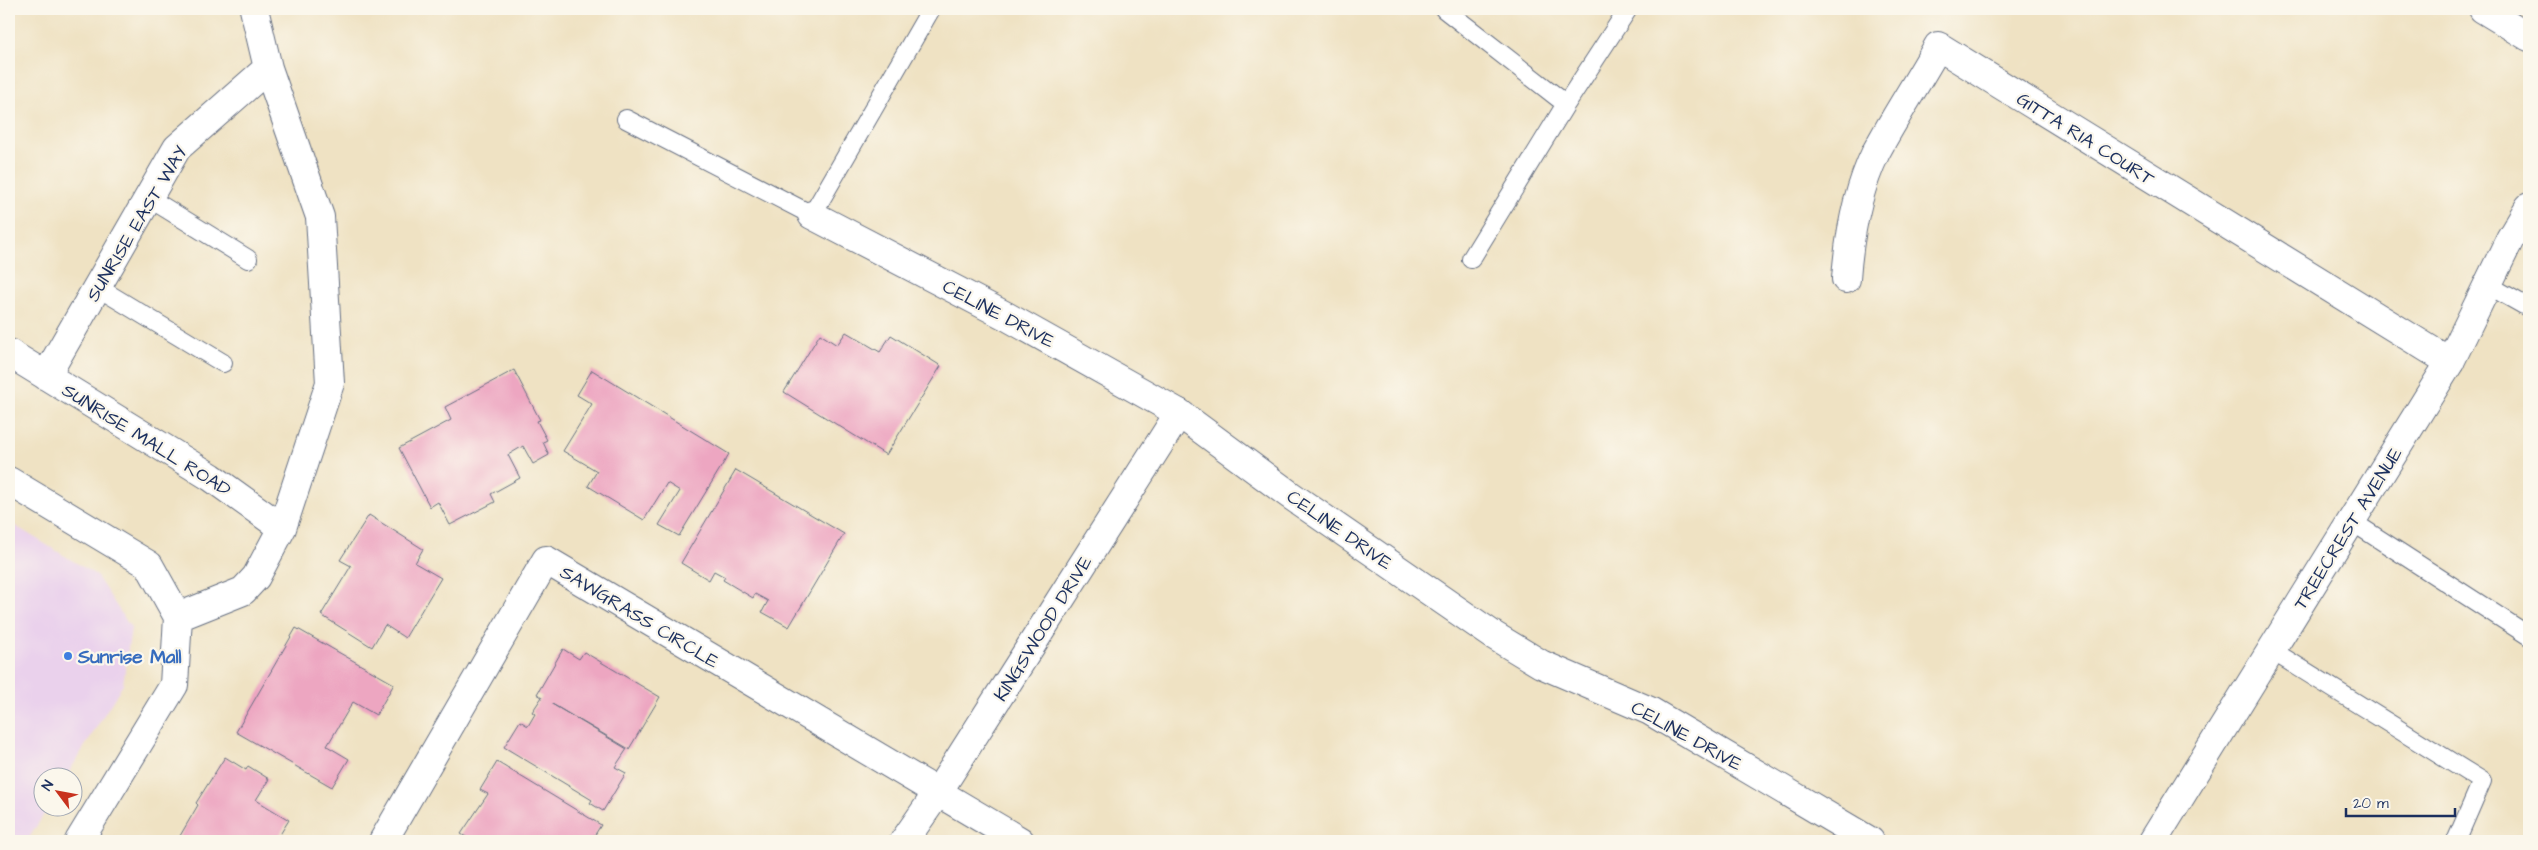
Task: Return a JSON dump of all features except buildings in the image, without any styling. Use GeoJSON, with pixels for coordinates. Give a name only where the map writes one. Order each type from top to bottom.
{"type":"FeatureCollection","features":[{"type":"Feature","properties":{"kind":"street"},"geometry":{"type":"LineString","coordinates":[[178,617],[243,590],[256,578],[282,528],[330,382],[320,217],[268,68],[254,9]]}},
{"type":"Feature","properties":{"kind":"street"},"geometry":{"type":"LineString","coordinates":[[2484,9],[2529,37]]}},
{"type":"Feature","properties":{"kind":"street","name":"GITTA RIA COURT"},"geometry":{"type":"LineString","coordinates":[[1846,279],[1848,253],[1858,202],[1876,154],[1938,46],[2450,362]]}},
{"type":"Feature","properties":{"kind":"street","name":"SUNRISE EAST WAY"},"geometry":{"type":"LineString","coordinates":[[46,376],[177,148],[268,68]]}},
{"type":"Feature","properties":{"kind":"street","name":"TREECREST AVENUE"},"geometry":{"type":"LineString","coordinates":[[2153,841],[2450,362],[2510,238],[2529,207]]}},
{"type":"Feature","properties":{"kind":"street","name":"CELINE DRIVE"},"geometry":{"type":"LineString","coordinates":[[812,214],[1006,316],[1179,413],[1290,494],[1493,635],[1541,664],[1650,711],[1870,841]]}},
{"type":"Feature","properties":{"kind":"street","name":"SUNRISE MALL ROAD"},"geometry":{"type":"LineString","coordinates":[[9,353],[211,476],[282,528]]}},
{"type":"Feature","properties":{"kind":"street","name":"KINGSWOOD DRIVE"},"geometry":{"type":"LineString","coordinates":[[904,841],[938,792],[1179,413]]}},
{"type":"Feature","properties":{"kind":"street"},"geometry":{"type":"LineString","coordinates":[[9,481],[149,565],[178,617],[174,685],[79,841]]}},
{"type":"Feature","properties":{"kind":"street","name":"SAWGRASS CIRCLE"},"geometry":{"type":"LineString","coordinates":[[382,841],[546,560],[938,792]]}},
{"type":"Feature","properties":{"kind":"street"},"geometry":{"type":"LineString","coordinates":[[938,792],[1020,841]]}},
{"type":"Feature","properties":{"kind":"lane"},"geometry":{"type":"LineString","coordinates":[[626,119],[812,214],[931,9]]}},
{"type":"Feature","properties":{"kind":"lane"},"geometry":{"type":"LineString","coordinates":[[1444,9],[1566,104]]}},
{"type":"Feature","properties":{"kind":"lane"},"geometry":{"type":"LineString","coordinates":[[1471,259],[1566,104],[1628,9]]}},
{"type":"Feature","properties":{"kind":"lane"},"geometry":{"type":"LineString","coordinates":[[148,198],[248,259]]}},
{"type":"Feature","properties":{"kind":"lane"},"geometry":{"type":"LineString","coordinates":[[2488,284],[2529,308]]}},
{"type":"Feature","properties":{"kind":"lane"},"geometry":{"type":"LineString","coordinates":[[97,288],[223,363]]}},
{"type":"Feature","properties":{"kind":"lane"},"geometry":{"type":"LineString","coordinates":[[2351,521],[2529,636]]}},
{"type":"Feature","properties":{"kind":"lane"},"geometry":{"type":"LineString","coordinates":[[2271,650],[2482,781],[2456,841]]}},
{"type":"Feature","properties":{"kind":"shaded area","name":"Sunrise Mall"},"geometry":{"type":"Polygon","coordinates":[[[9,522],[96,575],[131,628],[123,684],[72,768],[32,768],[32,818],[42,818],[27,841],[9,841],[9,522]]]}},
{"type":"Feature","properties":{"kind":"place","name":"Sunrise Mall"},"geometry":{"type":"Point","coordinates":[68,656]}}]}
